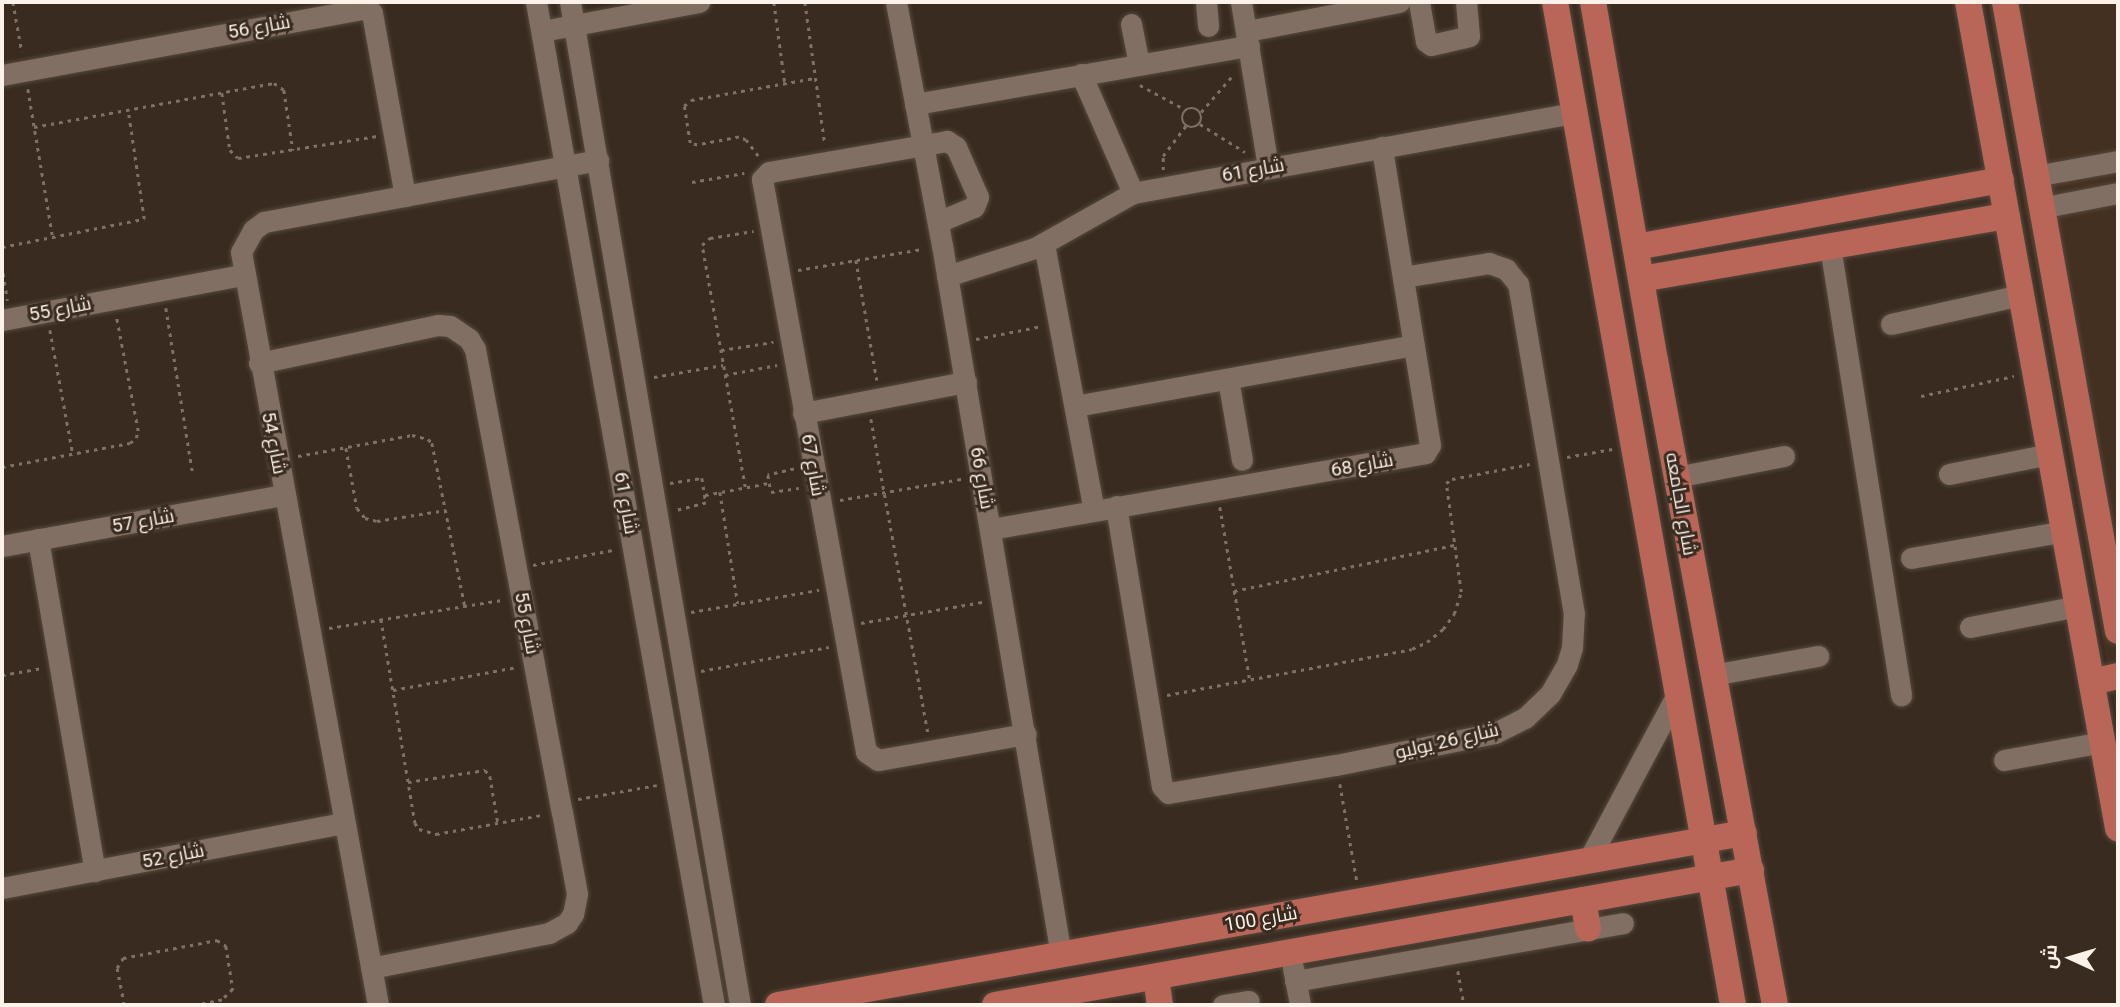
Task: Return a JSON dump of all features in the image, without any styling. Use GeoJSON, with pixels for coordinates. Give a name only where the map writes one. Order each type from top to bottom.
{"type":"FeatureCollection","features":[{"type":"Feature","properties":{"kind":"main road","name":"شارع الجامعه"},"geometry":{"type":"LineString","coordinates":[[1555,2],[1733,1005]]}},
{"type":"Feature","properties":{"kind":"main road","name":"شارع الجامعه"},"geometry":{"type":"LineString","coordinates":[[1593,2],[1676,477],[1775,1005]]}},
{"type":"Feature","properties":{"kind":"main road"},"geometry":{"type":"LineString","coordinates":[[1968,2],[2118,828]]}},
{"type":"Feature","properties":{"kind":"main road"},"geometry":{"type":"LineString","coordinates":[[2005,2],[2118,631]]}},
{"type":"Feature","properties":{"kind":"main road"},"geometry":{"type":"LineString","coordinates":[[1636,247],[2001,180]]}},
{"type":"Feature","properties":{"kind":"main road"},"geometry":{"type":"LineString","coordinates":[[1642,279],[2007,216]]}},
{"type":"Feature","properties":{"kind":"main road"},"geometry":{"type":"LineString","coordinates":[[1619,367],[1655,360]]}},
{"type":"Feature","properties":{"kind":"main road"},"geometry":{"type":"LineString","coordinates":[[2092,682],[2118,676]]}},
{"type":"Feature","properties":{"kind":"main road","name":"شارع 100"},"geometry":{"type":"LineString","coordinates":[[778,1005],[900,995],[1061,956],[1744,833]]}},
{"type":"Feature","properties":{"kind":"main road","name":"شارع 100"},"geometry":{"type":"LineString","coordinates":[[995,1005],[1112,995],[1156,976],[1751,870]]}},
{"type":"Feature","properties":{"kind":"main road"},"geometry":{"type":"LineString","coordinates":[[1496,877],[1502,915]]}},
{"type":"Feature","properties":{"kind":"main road"},"geometry":{"type":"LineString","coordinates":[[1583,900],[1588,929]]}},
{"type":"Feature","properties":{"kind":"main road"},"geometry":{"type":"LineString","coordinates":[[1156,976],[1160,1005]]}},
{"type":"Feature","properties":{"kind":"street","name":"شارع 61"},"geometry":{"type":"LineString","coordinates":[[536,2],[713,1005]]}},
{"type":"Feature","properties":{"kind":"street","name":"شارع 61"},"geometry":{"type":"LineString","coordinates":[[570,2],[740,1005]]}},
{"type":"Feature","properties":{"kind":"street"},"geometry":{"type":"LineString","coordinates":[[542,32],[699,2]]}},
{"type":"Feature","properties":{"kind":"street","name":"شارع 66"},"geometry":{"type":"LineString","coordinates":[[896,2],[966,382],[1061,956]]}},
{"type":"Feature","properties":{"kind":"street"},"geometry":{"type":"LineString","coordinates":[[1206,2],[1208,26]]}},
{"type":"Feature","properties":{"kind":"street"},"geometry":{"type":"LineString","coordinates":[[1241,2],[1268,167]]}},
{"type":"Feature","properties":{"kind":"street"},"geometry":{"type":"LineString","coordinates":[[915,104],[1249,44],[1399,2]]}},
{"type":"Feature","properties":{"kind":"street"},"geometry":{"type":"LineString","coordinates":[[1419,2],[1426,41],[1431,45],[1469,36],[1466,2]]}},
{"type":"Feature","properties":{"kind":"street","name":"شارع 56"},"geometry":{"type":"LineString","coordinates":[[2,75],[366,8],[372,13],[405,196]]}},
{"type":"Feature","properties":{"kind":"street"},"geometry":{"type":"LineString","coordinates":[[1131,24],[1139,64]]}},
{"type":"Feature","properties":{"kind":"street"},"geometry":{"type":"LineString","coordinates":[[1081,74],[1133,193]]}},
{"type":"Feature","properties":{"kind":"street","name":"شارع 61"},"geometry":{"type":"LineString","coordinates":[[947,276],[1044,244],[1133,193],[1574,113]]}},
{"type":"Feature","properties":{"kind":"street"},"geometry":{"type":"LineString","coordinates":[[765,176],[828,161],[923,145],[952,143],[977,191],[974,207],[938,222]]}},
{"type":"Feature","properties":{"kind":"street","name":"شارع 68"},"geometry":{"type":"LineString","coordinates":[[991,529],[1425,453],[1430,445],[1382,147]]}},
{"type":"Feature","properties":{"kind":"street","name":"شارع 54"},"geometry":{"type":"LineString","coordinates":[[378,1005],[242,275],[241,252],[245,240],[264,222],[598,160]]}},
{"type":"Feature","properties":{"kind":"street"},"geometry":{"type":"LineString","coordinates":[[2035,176],[2118,161]]}},
{"type":"Feature","properties":{"kind":"street","name":"شارع 67"},"geometry":{"type":"LineString","coordinates":[[765,176],[769,228],[864,748],[869,756],[878,760],[1026,734]]}},
{"type":"Feature","properties":{"kind":"street"},"geometry":{"type":"LineString","coordinates":[[2040,208],[2118,193]]}},
{"type":"Feature","properties":{"kind":"street"},"geometry":{"type":"LineString","coordinates":[[1044,244],[1094,510]]}},
{"type":"Feature","properties":{"kind":"street"},"geometry":{"type":"LineString","coordinates":[[1830,246],[1901,695]]}},
{"type":"Feature","properties":{"kind":"street","name":"شارع 26 يوليو"},"geometry":{"type":"LineString","coordinates":[[1116,506],[1162,786],[1168,793],[1336,765],[1494,733],[1525,718],[1555,687],[1572,648],[1574,614],[1518,284],[1506,270],[1489,264],[1403,277]]}},
{"type":"Feature","properties":{"kind":"street","name":"شارع 55"},"geometry":{"type":"LineString","coordinates":[[6,319],[242,275]]}},
{"type":"Feature","properties":{"kind":"street"},"geometry":{"type":"LineString","coordinates":[[1891,324],[2021,295]]}},
{"type":"Feature","properties":{"kind":"street","name":"شارع 55"},"geometry":{"type":"LineString","coordinates":[[259,363],[438,325],[460,331],[475,349],[561,807],[577,894],[573,914],[567,923],[549,933],[371,968]]}},
{"type":"Feature","properties":{"kind":"street"},"geometry":{"type":"LineString","coordinates":[[1075,406],[1414,345]]}},
{"type":"Feature","properties":{"kind":"street"},"geometry":{"type":"LineString","coordinates":[[1228,379],[1242,460]]}},
{"type":"Feature","properties":{"kind":"street"},"geometry":{"type":"LineString","coordinates":[[803,413],[966,382]]}},
{"type":"Feature","properties":{"kind":"street"},"geometry":{"type":"LineString","coordinates":[[1949,474],[2050,454]]}},
{"type":"Feature","properties":{"kind":"street"},"geometry":{"type":"LineString","coordinates":[[1676,477],[1784,456]]}},
{"type":"Feature","properties":{"kind":"street","name":"شارع 57"},"geometry":{"type":"LineString","coordinates":[[2,546],[283,495]]}},
{"type":"Feature","properties":{"kind":"street"},"geometry":{"type":"LineString","coordinates":[[1912,558],[2065,531]]}},
{"type":"Feature","properties":{"kind":"street"},"geometry":{"type":"LineString","coordinates":[[38,540],[94,871]]}},
{"type":"Feature","properties":{"kind":"street"},"geometry":{"type":"LineString","coordinates":[[1970,626],[2078,606]]}},
{"type":"Feature","properties":{"kind":"street"},"geometry":{"type":"LineString","coordinates":[[1712,675],[1818,656]]}},
{"type":"Feature","properties":{"kind":"street"},"geometry":{"type":"LineString","coordinates":[[1588,861],[1677,694]]}},
{"type":"Feature","properties":{"kind":"street"},"geometry":{"type":"LineString","coordinates":[[2004,760],[2103,742]]}},
{"type":"Feature","properties":{"kind":"street","name":"شارع 52"},"geometry":{"type":"LineString","coordinates":[[2,888],[344,823]]}},
{"type":"Feature","properties":{"kind":"street"},"geometry":{"type":"LineString","coordinates":[[1295,981],[1623,923]]}},
{"type":"Feature","properties":{"kind":"street"},"geometry":{"type":"LineString","coordinates":[[1290,953],[1300,1005]]}},
{"type":"Feature","properties":{"kind":"street"},"geometry":{"type":"LineString","coordinates":[[1223,1005],[1249,1001]]}},
{"type":"Feature","properties":{"kind":"path"},"geometry":{"type":"LineString","coordinates":[[13,2],[53,238]]}},
{"type":"Feature","properties":{"kind":"path"},"geometry":{"type":"LineString","coordinates":[[774,2],[785,83]]}},
{"type":"Feature","properties":{"kind":"path"},"geometry":{"type":"LineString","coordinates":[[805,2],[828,161]]}},
{"type":"Feature","properties":{"kind":"path"},"geometry":{"type":"LineString","coordinates":[[1200,124],[1200,112],[1249,44]]}},
{"type":"Feature","properties":{"kind":"path"},"geometry":{"type":"LineString","coordinates":[[1111,69],[1186,110],[1194,108],[1200,112]]}},
{"type":"Feature","properties":{"kind":"path"},"geometry":{"type":"LineString","coordinates":[[765,176],[743,138],[697,145],[690,143],[683,111],[691,100],[815,78]]}},
{"type":"Feature","properties":{"kind":"path"},"geometry":{"type":"LineString","coordinates":[[34,127],[271,83],[280,85],[284,90],[293,150]]}},
{"type":"Feature","properties":{"kind":"path"},"geometry":{"type":"LineString","coordinates":[[222,92],[233,155],[241,158],[394,133]]}},
{"type":"Feature","properties":{"kind":"path"},"geometry":{"type":"LineString","coordinates":[[2,247],[144,219],[128,110]]}},
{"type":"Feature","properties":{"kind":"path"},"geometry":{"type":"LineString","coordinates":[[1186,110],[1182,118],[1186,125],[1193,128],[1200,124]]}},
{"type":"Feature","properties":{"kind":"path"},"geometry":{"type":"LineString","coordinates":[[1200,124],[1268,167]]}},
{"type":"Feature","properties":{"kind":"path"},"geometry":{"type":"LineString","coordinates":[[1168,186],[1163,156],[1186,125]]}},
{"type":"Feature","properties":{"kind":"path"},"geometry":{"type":"LineString","coordinates":[[692,182],[741,173],[765,176]]}},
{"type":"Feature","properties":{"kind":"path"},"geometry":{"type":"LineString","coordinates":[[745,487],[702,245],[710,238],[769,228]]}},
{"type":"Feature","properties":{"kind":"path"},"geometry":{"type":"LineString","coordinates":[[778,274],[942,245]]}},
{"type":"Feature","properties":{"kind":"path"},"geometry":{"type":"LineString","coordinates":[[856,260],[884,492],[932,750]]}},
{"type":"Feature","properties":{"kind":"path"},"geometry":{"type":"LineString","coordinates":[[2,265],[6,319]]}},
{"type":"Feature","properties":{"kind":"path"},"geometry":{"type":"LineString","coordinates":[[163,290],[193,474]]}},
{"type":"Feature","properties":{"kind":"path"},"geometry":{"type":"LineString","coordinates":[[2,467],[130,443],[138,435],[113,299]]}},
{"type":"Feature","properties":{"kind":"path"},"geometry":{"type":"LineString","coordinates":[[46,312],[73,454]]}},
{"type":"Feature","properties":{"kind":"path"},"geometry":{"type":"LineString","coordinates":[[959,343],[1059,323]]}},
{"type":"Feature","properties":{"kind":"path"},"geometry":{"type":"LineString","coordinates":[[721,350],[789,339]]}},
{"type":"Feature","properties":{"kind":"path"},"geometry":{"type":"LineString","coordinates":[[725,375],[794,362]]}},
{"type":"Feature","properties":{"kind":"path"},"geometry":{"type":"LineString","coordinates":[[635,380],[723,365]]}},
{"type":"Feature","properties":{"kind":"path"},"geometry":{"type":"LineString","coordinates":[[1921,396],[2035,372]]}},
{"type":"Feature","properties":{"kind":"path"},"geometry":{"type":"LineString","coordinates":[[277,460],[412,435],[428,439],[432,443],[465,606]]}},
{"type":"Feature","properties":{"kind":"path"},"geometry":{"type":"LineString","coordinates":[[1148,699],[1412,649],[1427,642],[1443,629],[1459,603],[1460,581],[1444,488],[1447,481],[1633,445]]}},
{"type":"Feature","properties":{"kind":"path"},"geometry":{"type":"LineString","coordinates":[[346,448],[357,508],[365,518],[377,521],[446,510]]}},
{"type":"Feature","properties":{"kind":"path"},"geometry":{"type":"LineString","coordinates":[[816,485],[773,493],[768,475],[816,485],[884,492],[982,476]]}},
{"type":"Feature","properties":{"kind":"path"},"geometry":{"type":"LineString","coordinates":[[653,486],[701,477],[705,495],[704,506],[657,514]]}},
{"type":"Feature","properties":{"kind":"path"},"geometry":{"type":"LineString","coordinates":[[705,495],[769,483]]}},
{"type":"Feature","properties":{"kind":"path"},"geometry":{"type":"LineString","coordinates":[[1217,489],[1250,680]]}},
{"type":"Feature","properties":{"kind":"path"},"geometry":{"type":"LineString","coordinates":[[720,492],[738,604]]}},
{"type":"Feature","properties":{"kind":"path"},"geometry":{"type":"LineString","coordinates":[[516,569],[633,545]]}},
{"type":"Feature","properties":{"kind":"path"},"geometry":{"type":"LineString","coordinates":[[1234,591],[1454,545]]}},
{"type":"Feature","properties":{"kind":"path"},"geometry":{"type":"LineString","coordinates":[[674,615],[835,588]]}},
{"type":"Feature","properties":{"kind":"path"},"geometry":{"type":"LineString","coordinates":[[309,631],[522,597]]}},
{"type":"Feature","properties":{"kind":"path"},"geometry":{"type":"LineString","coordinates":[[684,674],[844,635],[907,615],[1003,599]]}},
{"type":"Feature","properties":{"kind":"path"},"geometry":{"type":"LineString","coordinates":[[381,620],[415,823],[424,832],[436,834],[498,823],[674,782]]}},
{"type":"Feature","properties":{"kind":"path"},"geometry":{"type":"LineString","coordinates":[[393,690],[534,664]]}},
{"type":"Feature","properties":{"kind":"path"},"geometry":{"type":"LineString","coordinates":[[2,675],[59,665]]}},
{"type":"Feature","properties":{"kind":"path"},"geometry":{"type":"LineString","coordinates":[[1336,765],[1361,901]]}},
{"type":"Feature","properties":{"kind":"path"},"geometry":{"type":"LineString","coordinates":[[408,782],[485,770],[490,776],[498,823]]}},
{"type":"Feature","properties":{"kind":"path"},"geometry":{"type":"LineString","coordinates":[[124,1005],[117,968],[123,958],[217,940],[226,946],[233,989],[222,1000],[197,1005]]}},
{"type":"Feature","properties":{"kind":"shaded area"},"geometry":{"type":"Polygon","coordinates":[[[1988,2],[2118,2],[2118,724],[2023,197],[1988,2]]]}}]}
